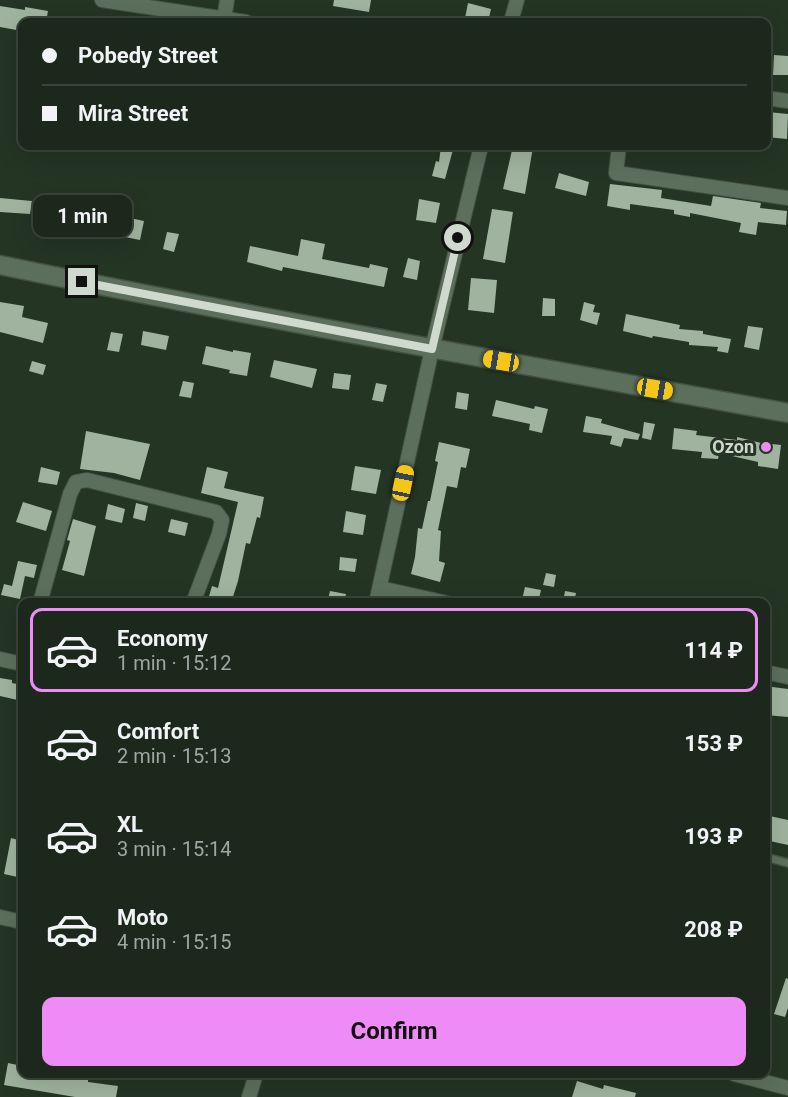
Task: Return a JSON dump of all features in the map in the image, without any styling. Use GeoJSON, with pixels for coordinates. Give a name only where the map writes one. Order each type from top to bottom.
{"type":"FeatureCollection","features":[{"type":"Feature","properties":{"kind":"main road"},"geometry":{"type":"LineString","coordinates":[[0,265],[144,295],[788,413]]}},
{"type":"Feature","properties":{"kind":"street"},"geometry":{"type":"LineString","coordinates":[[102,0],[212,18]]}},
{"type":"Feature","properties":{"kind":"street"},"geometry":{"type":"LineString","coordinates":[[224,18],[227,0]]}},
{"type":"Feature","properties":{"kind":"street"},"geometry":{"type":"LineString","coordinates":[[512,18],[517,0]]}},
{"type":"Feature","properties":{"kind":"street"},"geometry":{"type":"LineString","coordinates":[[771,99],[788,101]]}},
{"type":"Feature","properties":{"kind":"street"},"geometry":{"type":"LineString","coordinates":[[377,598],[432,349],[480,150]]}},
{"type":"Feature","properties":{"kind":"street"},"geometry":{"type":"LineString","coordinates":[[619,150],[616,173],[788,198]]}},
{"type":"Feature","properties":{"kind":"street"},"geometry":{"type":"LineString","coordinates":[[41,598],[70,494],[76,482],[87,480],[216,512],[222,520],[219,534],[195,598]]}},
{"type":"Feature","properties":{"kind":"street"},"geometry":{"type":"LineString","coordinates":[[380,588],[425,598]]}},
{"type":"Feature","properties":{"kind":"street"},"geometry":{"type":"LineString","coordinates":[[0,659],[18,663]]}},
{"type":"Feature","properties":{"kind":"street"},"geometry":{"type":"LineString","coordinates":[[770,673],[788,677]]}},
{"type":"Feature","properties":{"kind":"street"},"geometry":{"type":"LineString","coordinates":[[0,917],[18,921]]}},
{"type":"Feature","properties":{"kind":"street"},"geometry":{"type":"LineString","coordinates":[[249,1097],[255,1078]]}},
{"type":"Feature","properties":{"kind":"street"},"geometry":{"type":"LineString","coordinates":[[753,1078],[787,1085]]}},
{"type":"Feature","properties":{"kind":"lane"},"geometry":{"type":"LineString","coordinates":[[770,858],[788,863]]}},
{"type":"Feature","properties":{"kind":"building"},"geometry":{"type":"Polygon","coordinates":[[[334,0],[371,0],[369,12],[333,6],[334,0]]]}},
{"type":"Feature","properties":{"kind":"building"},"geometry":{"type":"Polygon","coordinates":[[[468,3],[491,9],[489,18],[465,18],[468,3]]]}},
{"type":"Feature","properties":{"kind":"building"},"geometry":{"type":"Polygon","coordinates":[[[0,6],[48,11],[47,18],[18,18],[18,30],[0,27],[0,6]]]}},
{"type":"Feature","properties":{"kind":"building"},"geometry":{"type":"Polygon","coordinates":[[[774,55],[788,56],[788,75],[773,75],[774,55]]]}},
{"type":"Feature","properties":{"kind":"building"},"geometry":{"type":"Polygon","coordinates":[[[771,112],[788,114],[787,139],[771,137],[771,112]]]}},
{"type":"Feature","properties":{"kind":"building"},"geometry":{"type":"Polygon","coordinates":[[[440,150],[453,150],[445,179],[432,176],[436,161],[439,162],[440,150]]]}},
{"type":"Feature","properties":{"kind":"building"},"geometry":{"type":"Polygon","coordinates":[[[512,150],[532,150],[525,194],[503,189],[512,150]]]}},
{"type":"Feature","properties":{"kind":"building"},"geometry":{"type":"Polygon","coordinates":[[[559,173],[589,182],[586,196],[555,188],[559,173]]]}},
{"type":"Feature","properties":{"kind":"building"},"geometry":{"type":"Polygon","coordinates":[[[610,184],[662,190],[661,198],[711,206],[713,196],[761,203],[760,208],[787,211],[786,225],[758,222],[756,235],[739,232],[741,223],[690,213],[690,217],[674,214],[674,210],[630,204],[630,210],[607,206],[610,184]]]}},
{"type":"Feature","properties":{"kind":"building"},"geometry":{"type":"Polygon","coordinates":[[[0,198],[32,201],[30,214],[0,212],[0,198]]]}},
{"type":"Feature","properties":{"kind":"building"},"geometry":{"type":"Polygon","coordinates":[[[419,199],[440,203],[436,223],[416,220],[419,199]]]}},
{"type":"Feature","properties":{"kind":"building"},"geometry":{"type":"Polygon","coordinates":[[[492,209],[513,212],[505,263],[483,259],[492,209]]]}},
{"type":"Feature","properties":{"kind":"building"},"geometry":{"type":"Polygon","coordinates":[[[64,210],[129,225],[130,218],[144,221],[140,240],[110,234],[108,239],[60,229],[64,210]]]}},
{"type":"Feature","properties":{"kind":"building"},"geometry":{"type":"Polygon","coordinates":[[[167,232],[179,234],[174,252],[163,249],[167,232]]]}},
{"type":"Feature","properties":{"kind":"building"},"geometry":{"type":"Polygon","coordinates":[[[301,239],[325,244],[322,259],[369,268],[370,264],[388,268],[384,287],[283,267],[282,271],[247,262],[250,246],[298,256],[301,239]]]}},
{"type":"Feature","properties":{"kind":"building"},"geometry":{"type":"Polygon","coordinates":[[[408,258],[420,261],[417,280],[403,277],[408,258]]]}},
{"type":"Feature","properties":{"kind":"building"},"geometry":{"type":"Polygon","coordinates":[[[471,278],[497,280],[494,313],[468,310],[471,278]]]}},
{"type":"Feature","properties":{"kind":"building"},"geometry":{"type":"Polygon","coordinates":[[[543,298],[555,299],[555,316],[542,316],[543,298]]]}},
{"type":"Feature","properties":{"kind":"building"},"geometry":{"type":"Polygon","coordinates":[[[0,302],[24,306],[22,317],[48,323],[43,343],[0,332],[0,302]]]}},
{"type":"Feature","properties":{"kind":"building"},"geometry":{"type":"Polygon","coordinates":[[[584,302],[595,305],[593,312],[600,313],[597,325],[580,320],[584,302]]]}},
{"type":"Feature","properties":{"kind":"building"},"geometry":{"type":"Polygon","coordinates":[[[626,314],[680,325],[679,329],[703,331],[703,334],[731,339],[728,353],[717,351],[718,347],[689,345],[689,342],[653,336],[652,338],[623,331],[626,314]]]}},
{"type":"Feature","properties":{"kind":"building"},"geometry":{"type":"Polygon","coordinates":[[[748,326],[763,328],[759,350],[744,347],[748,326]]]}},
{"type":"Feature","properties":{"kind":"building"},"geometry":{"type":"Polygon","coordinates":[[[143,331],[169,336],[166,350],[141,345],[143,331]]]}},
{"type":"Feature","properties":{"kind":"building"},"geometry":{"type":"Polygon","coordinates":[[[111,332],[123,334],[119,352],[107,350],[111,332]]]}},
{"type":"Feature","properties":{"kind":"building"},"geometry":{"type":"Polygon","coordinates":[[[206,346],[251,353],[247,376],[202,364],[206,346]]]}},
{"type":"Feature","properties":{"kind":"building"},"geometry":{"type":"Polygon","coordinates":[[[274,360],[317,369],[312,388],[270,377],[274,360]]]}},
{"type":"Feature","properties":{"kind":"building"},"geometry":{"type":"Polygon","coordinates":[[[32,361],[46,365],[43,375],[29,371],[32,361]]]}},
{"type":"Feature","properties":{"kind":"building"},"geometry":{"type":"Polygon","coordinates":[[[334,373],[351,375],[349,390],[332,388],[334,373]]]}},
{"type":"Feature","properties":{"kind":"building"},"geometry":{"type":"Polygon","coordinates":[[[183,381],[194,383],[191,398],[179,396],[183,381]]]}},
{"type":"Feature","properties":{"kind":"building"},"geometry":{"type":"Polygon","coordinates":[[[376,383],[387,385],[383,402],[372,400],[376,383]]]}},
{"type":"Feature","properties":{"kind":"building"},"geometry":{"type":"Polygon","coordinates":[[[457,392],[469,394],[467,410],[455,408],[457,392]]]}},
{"type":"Feature","properties":{"kind":"building"},"geometry":{"type":"Polygon","coordinates":[[[496,400],[534,409],[535,406],[548,409],[542,433],[529,430],[530,424],[492,416],[496,400]]]}},
{"type":"Feature","properties":{"kind":"building"},"geometry":{"type":"Polygon","coordinates":[[[586,416],[602,419],[601,423],[640,434],[638,440],[624,438],[621,447],[610,444],[612,436],[583,432],[586,416]]]}},
{"type":"Feature","properties":{"kind":"building"},"geometry":{"type":"Polygon","coordinates":[[[644,422],[655,424],[651,440],[642,438],[644,422]]]}},
{"type":"Feature","properties":{"kind":"building"},"geometry":{"type":"Polygon","coordinates":[[[674,428],[697,431],[696,435],[737,440],[737,437],[781,445],[778,469],[758,466],[758,462],[719,453],[718,459],[701,458],[702,452],[672,449],[674,428]]]}},
{"type":"Feature","properties":{"kind":"building"},"geometry":{"type":"Polygon","coordinates":[[[86,431],[150,444],[140,480],[114,473],[80,469],[86,431]]]}},
{"type":"Feature","properties":{"kind":"building"},"geometry":{"type":"Polygon","coordinates":[[[439,442],[470,449],[466,468],[461,467],[457,488],[447,486],[438,530],[441,531],[439,561],[445,563],[440,582],[411,574],[418,528],[422,529],[428,501],[430,501],[438,462],[435,461],[439,442]]]}},
{"type":"Feature","properties":{"kind":"building"},"geometry":{"type":"Polygon","coordinates":[[[355,466],[381,470],[376,494],[351,490],[355,466]]]}},
{"type":"Feature","properties":{"kind":"building"},"geometry":{"type":"Polygon","coordinates":[[[41,467],[60,472],[57,485],[38,482],[41,467]]]}},
{"type":"Feature","properties":{"kind":"building"},"geometry":{"type":"Polygon","coordinates":[[[207,467],[228,472],[224,488],[264,497],[260,518],[257,517],[250,544],[246,543],[233,598],[208,598],[212,586],[218,588],[238,502],[201,493],[207,467]]]}},
{"type":"Feature","properties":{"kind":"building"},"geometry":{"type":"Polygon","coordinates":[[[23,502],[52,511],[46,531],[16,522],[23,502]]]}},
{"type":"Feature","properties":{"kind":"building"},"geometry":{"type":"Polygon","coordinates":[[[136,503],[148,506],[145,521],[133,518],[136,503]]]}},
{"type":"Feature","properties":{"kind":"building"},"geometry":{"type":"Polygon","coordinates":[[[108,504],[125,509],[122,523],[105,519],[108,504]]]}},
{"type":"Feature","properties":{"kind":"building"},"geometry":{"type":"Polygon","coordinates":[[[346,511],[366,515],[363,535],[343,532],[346,511]]]}},
{"type":"Feature","properties":{"kind":"building"},"geometry":{"type":"Polygon","coordinates":[[[73,519],[96,526],[84,576],[62,570],[73,519]]]}},
{"type":"Feature","properties":{"kind":"building"},"geometry":{"type":"Polygon","coordinates":[[[171,519],[188,523],[185,536],[168,532],[171,519]]]}},
{"type":"Feature","properties":{"kind":"building"},"geometry":{"type":"Polygon","coordinates":[[[340,557],[357,559],[355,572],[339,570],[340,557]]]}},
{"type":"Feature","properties":{"kind":"building"},"geometry":{"type":"Polygon","coordinates":[[[18,561],[37,565],[34,578],[25,576],[20,598],[1,595],[4,584],[12,586],[18,561]]]}},
{"type":"Feature","properties":{"kind":"building"},"geometry":{"type":"Polygon","coordinates":[[[546,573],[556,575],[554,587],[543,585],[546,573]]]}},
{"type":"Feature","properties":{"kind":"building"},"geometry":{"type":"Polygon","coordinates":[[[525,587],[541,590],[539,598],[522,598],[525,587]]]}},
{"type":"Feature","properties":{"kind":"building"},"geometry":{"type":"Polygon","coordinates":[[[330,591],[346,594],[345,598],[328,598],[330,591]]]}},
{"type":"Feature","properties":{"kind":"building"},"geometry":{"type":"Polygon","coordinates":[[[565,591],[576,593],[575,598],[564,598],[565,591]]]}},
{"type":"Feature","properties":{"kind":"building"},"geometry":{"type":"Polygon","coordinates":[[[0,678],[12,680],[12,683],[18,684],[18,700],[0,696],[0,678]]]}},
{"type":"Feature","properties":{"kind":"building"},"geometry":{"type":"Polygon","coordinates":[[[770,687],[788,689],[788,717],[770,715],[770,687]]]}},
{"type":"Feature","properties":{"kind":"building"},"geometry":{"type":"Polygon","coordinates":[[[770,816],[788,820],[788,845],[770,841],[770,816]]]}},
{"type":"Feature","properties":{"kind":"building"},"geometry":{"type":"Polygon","coordinates":[[[11,838],[18,840],[18,877],[4,874],[11,838]]]}},
{"type":"Feature","properties":{"kind":"building"},"geometry":{"type":"Polygon","coordinates":[[[786,978],[788,979],[788,1008],[785,1017],[774,1014],[786,978]]]}},
{"type":"Feature","properties":{"kind":"building"},"geometry":{"type":"Polygon","coordinates":[[[8,1063],[18,1065],[18,1078],[83,1078],[88,1079],[88,1082],[118,1086],[116,1097],[75,1097],[4,1085],[8,1063]]]}},
{"type":"Feature","properties":{"kind":"building"},"geometry":{"type":"Polygon","coordinates":[[[577,1081],[603,1089],[604,1085],[636,1093],[635,1097],[572,1097],[577,1081]]]}},
{"type":"Feature","properties":{"kind":"place","name":"Ozon"},"geometry":{"type":"Point","coordinates":[766,447]}},
{"type":"Feature","properties":{"kind":"route"},"geometry":{"type":"LineString","coordinates":[[82,282],[432,349],[458,238]]}}]}
